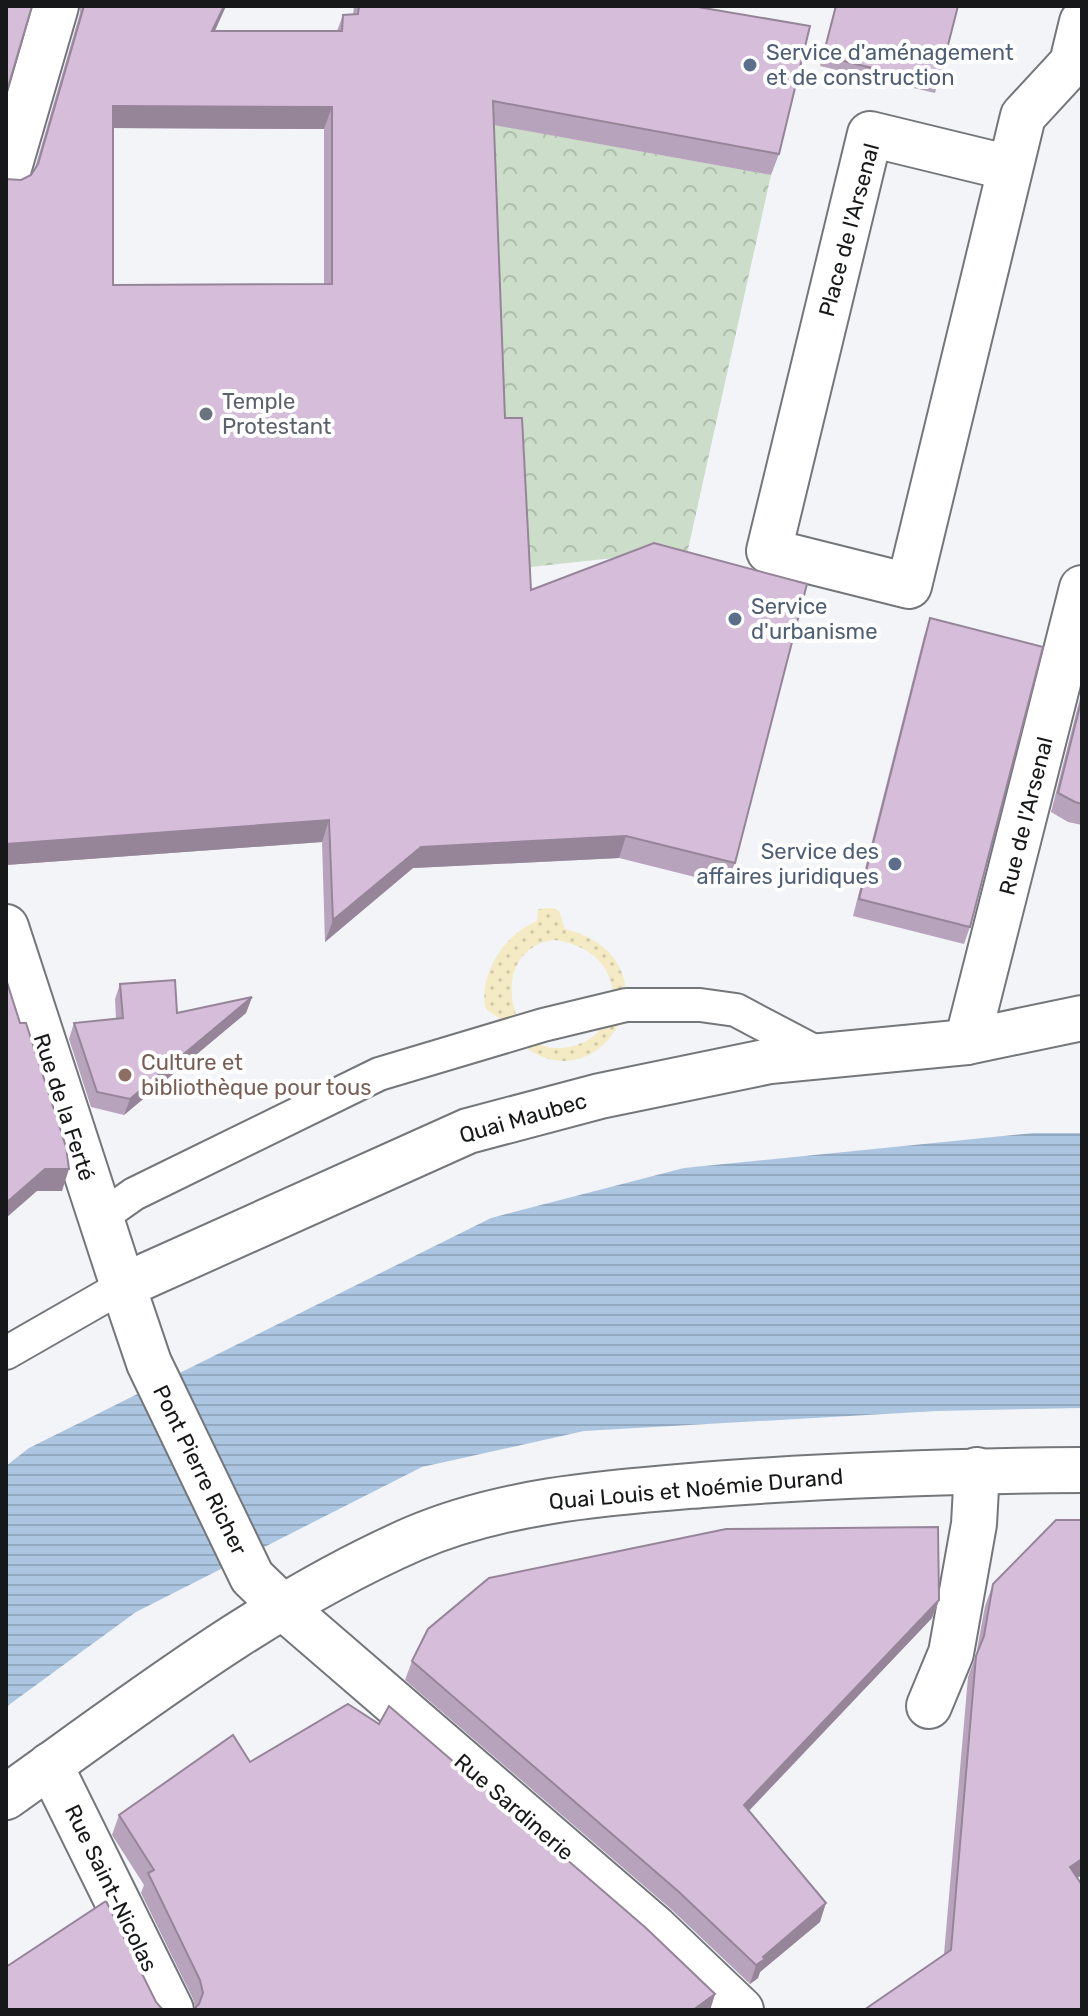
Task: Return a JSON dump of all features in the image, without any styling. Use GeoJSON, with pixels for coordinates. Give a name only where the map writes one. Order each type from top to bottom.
{"type":"FeatureCollection","features":[{"type":"Feature","properties":{"kind":"street"},"geometry":{"type":"LineString","coordinates":[[6,178],[56,6]]}},
{"type":"Feature","properties":{"kind":"street"},"geometry":{"type":"LineString","coordinates":[[1010,168],[1023,116],[1072,63],[1082,22]]}},
{"type":"Feature","properties":{"kind":"street","name":"Place de l'Arsenal"},"geometry":{"type":"LineString","coordinates":[[870,134],[1010,168],[909,586],[769,551],[870,134]]}},
{"type":"Feature","properties":{"kind":"street","name":"Rue de l'Arsenal"},"geometry":{"type":"LineString","coordinates":[[967,1042],[1082,588]]}},
{"type":"Feature","properties":{"kind":"street","name":"Rue de la Ferté"},"geometry":{"type":"LineString","coordinates":[[6,927],[123,1286]]}},
{"type":"Feature","properties":{"kind":"street","name":"Quai Maubec"},"geometry":{"type":"LineString","coordinates":[[123,1286],[468,1131],[600,1096],[770,1061],[967,1042],[1082,1018]]}},
{"type":"Feature","properties":{"kind":"street","name":"Pont Pierre Richer"},"geometry":{"type":"LineString","coordinates":[[123,1286],[149,1363],[252,1577]]}},
{"type":"Feature","properties":{"kind":"street"},"geometry":{"type":"LineString","coordinates":[[929,1706],[951,1653],[974,1524],[977,1470]]}},
{"type":"Feature","properties":{"kind":"street","name":"Quai Louis et Noémie Durand"},"geometry":{"type":"LineString","coordinates":[[6,1797],[209,1652],[337,1576],[416,1538],[498,1513],[573,1496],[853,1474],[1082,1470]]}},
{"type":"Feature","properties":{"kind":"street","name":"Rue Sardinerie"},"geometry":{"type":"LineString","coordinates":[[252,1577],[656,1929],[741,2010]]}},
{"type":"Feature","properties":{"kind":"street","name":"Rue Saint-Nicolas"},"geometry":{"type":"LineString","coordinates":[[50,1765],[171,2010]]}},
{"type":"Feature","properties":{"kind":"lane"},"geometry":{"type":"LineString","coordinates":[[100,1218],[134,1194],[379,1074],[543,1025],[626,1005],[700,1005],[736,1010],[823,1056]]}},
{"type":"Feature","properties":{"kind":"lane","name":"Quai Maubec"},"geometry":{"type":"LineString","coordinates":[[6,1353],[123,1286]]}},
{"type":"Feature","properties":{"kind":"sand"},"geometry":{"type":"Polygon","coordinates":[[[553,908],[559,911],[565,929],[599,944],[619,966],[626,992],[622,1017],[608,1040],[588,1055],[563,1061],[534,1053],[485,1007],[487,980],[497,955],[515,935],[537,921],[538,909],[553,908]],[[555,940],[534,947],[520,960],[513,978],[512,998],[517,1017],[527,1034],[542,1045],[560,1048],[582,1043],[599,1032],[609,1016],[613,997],[610,979],[600,962],[581,948],[555,940]]]}},
{"type":"Feature","properties":{"kind":"green space"},"geometry":{"type":"Polygon","coordinates":[[[482,55],[529,131],[771,175],[683,572],[623,557],[521,568],[497,439],[482,55]]]}},
{"type":"Feature","properties":{"kind":"water"},"geometry":{"type":"Polygon","coordinates":[[[1033,1133],[1082,1133],[1082,1408],[937,1411],[584,1431],[422,1467],[136,1612],[6,1707],[6,1466],[29,1448],[491,1218],[684,1168],[1033,1133]]]}},
{"type":"Feature","properties":{"kind":"building"},"geometry":{"type":"Polygon","coordinates":[[[6,6],[32,6],[6,94],[6,6]]]}},
{"type":"Feature","properties":{"kind":"building"},"geometry":{"type":"Polygon","coordinates":[[[84,6],[224,6],[212,31],[342,31],[343,15],[358,14],[359,6],[692,6],[810,26],[779,154],[493,101],[505,418],[522,418],[531,590],[654,543],[807,584],[735,863],[626,836],[421,847],[333,920],[329,820],[6,844],[6,179],[21,180],[31,175],[38,164],[84,6]],[[113,106],[113,285],[332,284],[332,107],[113,106]]]}},
{"type":"Feature","properties":{"kind":"building"},"geometry":{"type":"Polygon","coordinates":[[[836,6],[958,6],[938,84],[823,56],[836,6]]]}},
{"type":"Feature","properties":{"kind":"building"},"geometry":{"type":"Polygon","coordinates":[[[930,618],[1043,647],[970,927],[859,899],[930,618]]]}},
{"type":"Feature","properties":{"kind":"building"},"geometry":{"type":"Polygon","coordinates":[[[1082,698],[1082,804],[1058,793],[1082,698]]]}},
{"type":"Feature","properties":{"kind":"building"},"geometry":{"type":"Polygon","coordinates":[[[6,979],[20,1023],[26,1023],[66,1147],[69,1169],[45,1169],[6,1203],[6,979]]]}},
{"type":"Feature","properties":{"kind":"building"},"geometry":{"type":"Polygon","coordinates":[[[175,980],[177,1013],[252,997],[130,1099],[97,1092],[74,1023],[123,1018],[120,984],[175,980]]]}},
{"type":"Feature","properties":{"kind":"building"},"geometry":{"type":"Polygon","coordinates":[[[1056,1520],[1082,1520],[1082,1859],[1070,1867],[1082,1885],[1082,2010],[864,2010],[951,1950],[976,1656],[984,1636],[993,1584],[1056,1520]]]}},
{"type":"Feature","properties":{"kind":"building"},"geometry":{"type":"Polygon","coordinates":[[[938,1527],[939,1600],[744,1805],[826,1903],[756,1965],[679,1892],[412,1661],[428,1629],[489,1578],[726,1529],[938,1527]]]}},
{"type":"Feature","properties":{"kind":"building"},"geometry":{"type":"Polygon","coordinates":[[[348,1704],[379,1724],[389,1706],[646,1928],[715,1994],[693,2010],[193,2010],[203,1993],[200,1980],[148,1873],[154,1870],[119,1815],[233,1735],[250,1762],[348,1704]]]}},
{"type":"Feature","properties":{"kind":"building"},"geometry":{"type":"Polygon","coordinates":[[[106,1901],[156,2002],[163,2010],[6,2010],[6,1967],[106,1901]]]}},
{"type":"Feature","properties":{"kind":"place","name":"Service d'aménagement et de construction"},"geometry":{"type":"Point","coordinates":[750,65]}},
{"type":"Feature","properties":{"kind":"place","name":"Temple Protestant"},"geometry":{"type":"Point","coordinates":[206,414]}},
{"type":"Feature","properties":{"kind":"place","name":"Service d'urbanisme"},"geometry":{"type":"Point","coordinates":[735,619]}},
{"type":"Feature","properties":{"kind":"place","name":"Service des affaires juridiques"},"geometry":{"type":"Point","coordinates":[895,864]}},
{"type":"Feature","properties":{"kind":"place","name":"Culture et bibliothèque pour tous"},"geometry":{"type":"Point","coordinates":[125,1075]}}]}
